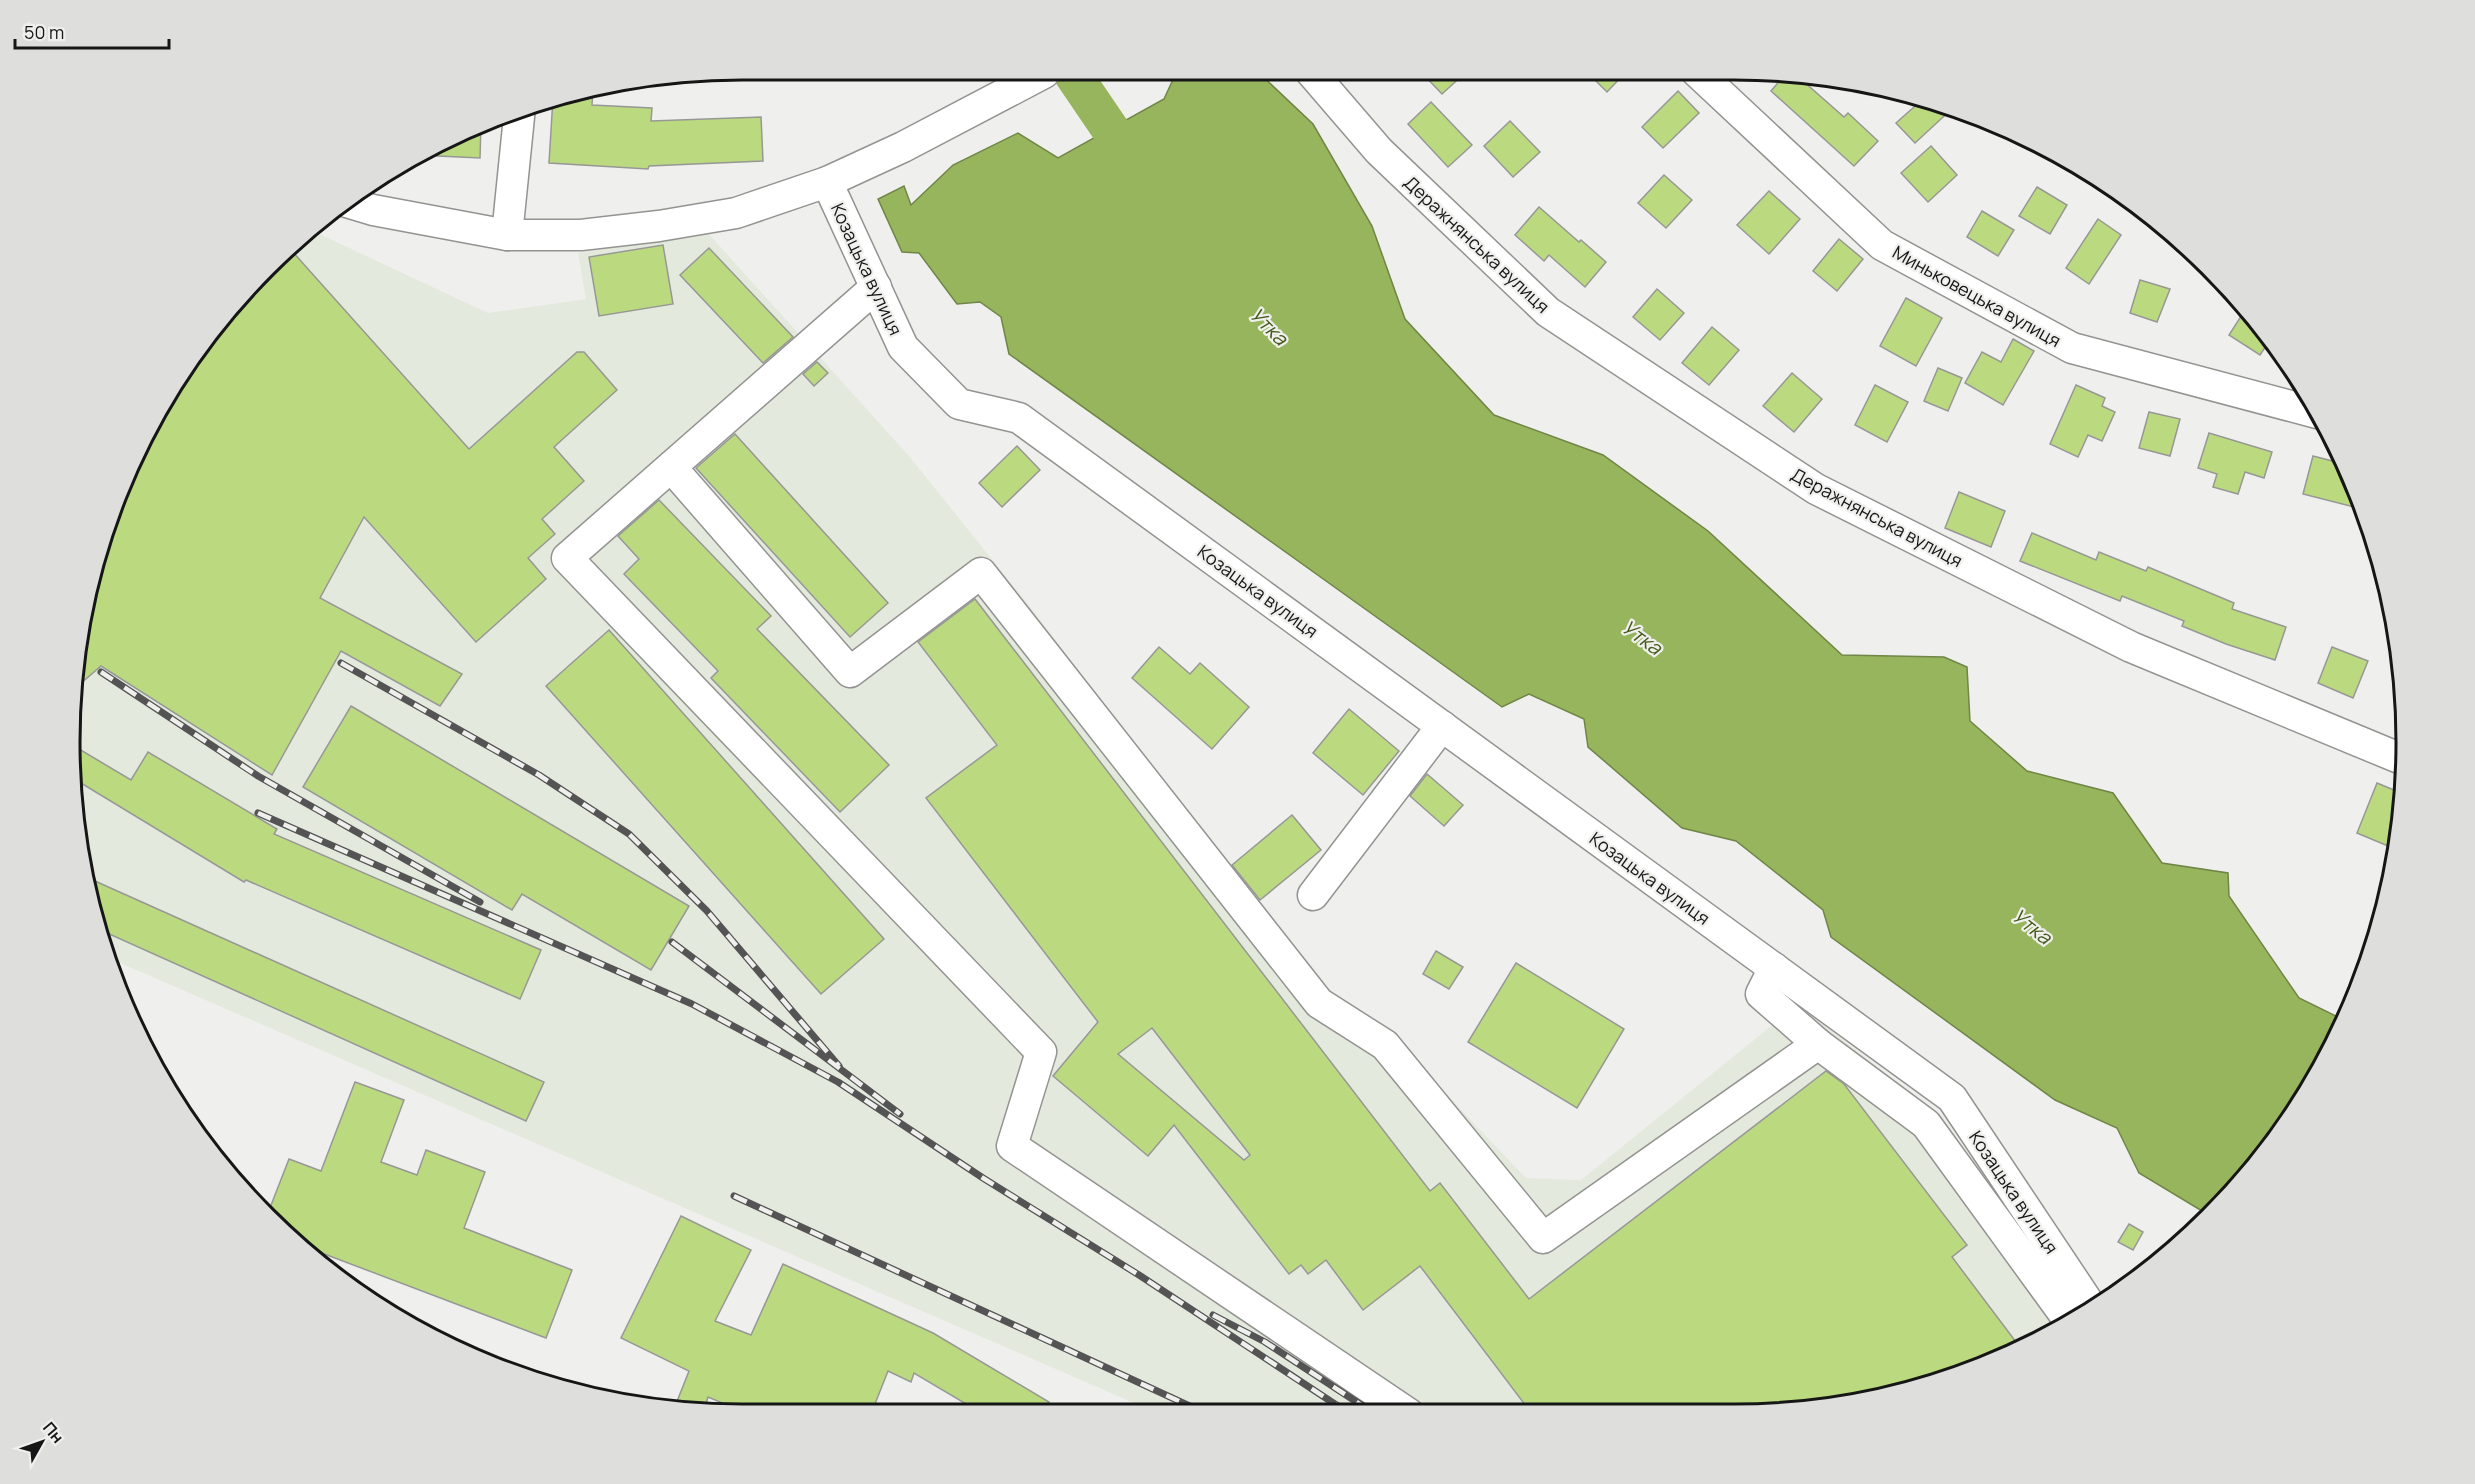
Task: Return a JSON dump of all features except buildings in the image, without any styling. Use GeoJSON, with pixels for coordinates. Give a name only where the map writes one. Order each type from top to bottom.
{"type":"FeatureCollection","features":[{"type":"Feature","properties":{"kind":"street"},"geometry":{"type":"LineString","coordinates":[[827,182],[903,147],[1031,80]]}},
{"type":"Feature","properties":{"kind":"street","name":"Деражнянська вулиця"},"geometry":{"type":"LineString","coordinates":[[1318,80],[1379,151],[1548,312],[1816,489],[2131,647],[2395,756]]}},
{"type":"Feature","properties":{"kind":"street","name":"Миньковецька вулиця"},"geometry":{"type":"LineString","coordinates":[[1706,80],[1882,244],[2072,348],[2307,410]]}},
{"type":"Feature","properties":{"kind":"street"},"geometry":{"type":"LineString","coordinates":[[507,235],[519,119]]}},
{"type":"Feature","properties":{"kind":"street","name":"Козацька вулиця"},"geometry":{"type":"LineString","coordinates":[[355,205],[507,235],[581,235],[658,226],[736,213],[827,182],[903,347],[959,404],[1019,418],[1952,1098],[2088,1301]]}},
{"type":"Feature","properties":{"kind":"street"},"geometry":{"type":"LineString","coordinates":[[876,287],[567,558],[1041,1052],[1012,1146],[1394,1404]]}},
{"type":"Feature","properties":{"kind":"street"},"geometry":{"type":"LineString","coordinates":[[671,467],[850,672],[981,573],[1319,1003],[1385,1045],[1543,1238],[1818,1044]]}},
{"type":"Feature","properties":{"kind":"street"},"geometry":{"type":"LineString","coordinates":[[1313,895],[1442,726]]}},
{"type":"Feature","properties":{"kind":"street"},"geometry":{"type":"LineString","coordinates":[[1774,968],[1761,994],[1818,1044],[1926,1124],[2065,1315]]}},
{"type":"Feature","properties":{"kind":"shaded area"},"geometry":{"type":"Polygon","coordinates":[[[707,232],[909,456],[1027,603],[1329,997],[1388,1033],[1526,1178],[1581,1180],[1797,1005],[1942,1116],[2074,1310],[2026,1336],[1946,1369],[1862,1392],[1819,1399],[1733,1404],[1136,1404],[118,962],[92,871],[81,785],[81,699],[85,656],[102,571],[130,488],[168,411],[191,374],[244,305],[318,233],[488,313],[586,299],[578,253],[707,232]]]}},
{"type":"Feature","properties":{"kind":"water"},"geometry":{"type":"Polygon","coordinates":[[[1173,80],[1266,80],[1313,124],[1372,226],[1405,319],[1494,415],[1603,455],[1708,531],[1842,655],[1944,657],[1967,667],[1970,721],[2027,771],[2113,793],[2162,863],[2228,873],[2229,896],[2299,998],[2336,1016],[2307,1073],[2284,1110],[2231,1179],[2201,1210],[2139,1173],[2117,1128],[2055,1100],[1831,937],[1823,910],[1736,841],[1682,828],[1588,747],[1584,719],[1529,694],[1502,707],[1009,354],[1001,317],[980,302],[957,304],[919,253],[902,252],[878,199],[904,186],[911,205],[953,165],[1018,133],[1058,158],[1164,99],[1173,80]]]}},
{"type":"Feature","properties":{"kind":"waterway","name":"Утка"},"geometry":{"type":"LineString","coordinates":[[1077,80],[1138,170]]}},
{"type":"Feature","properties":{"kind":"railway"},"geometry":{"type":"LineString","coordinates":[[341,663],[539,775],[629,834],[707,911],[839,1066]]}},
{"type":"Feature","properties":{"kind":"railway"},"geometry":{"type":"LineString","coordinates":[[101,672],[258,776],[480,902]]}},
{"type":"Feature","properties":{"kind":"railway"},"geometry":{"type":"LineString","coordinates":[[258,813],[692,1004],[838,1082],[1335,1404]]}},
{"type":"Feature","properties":{"kind":"railway"},"geometry":{"type":"LineString","coordinates":[[672,942],[900,1114]]}},
{"type":"Feature","properties":{"kind":"railway"},"geometry":{"type":"LineString","coordinates":[[734,1196],[1185,1404]]}},
{"type":"Feature","properties":{"kind":"railway"},"geometry":{"type":"LineString","coordinates":[[1213,1315],[1265,1342],[1360,1404]]}}]}
